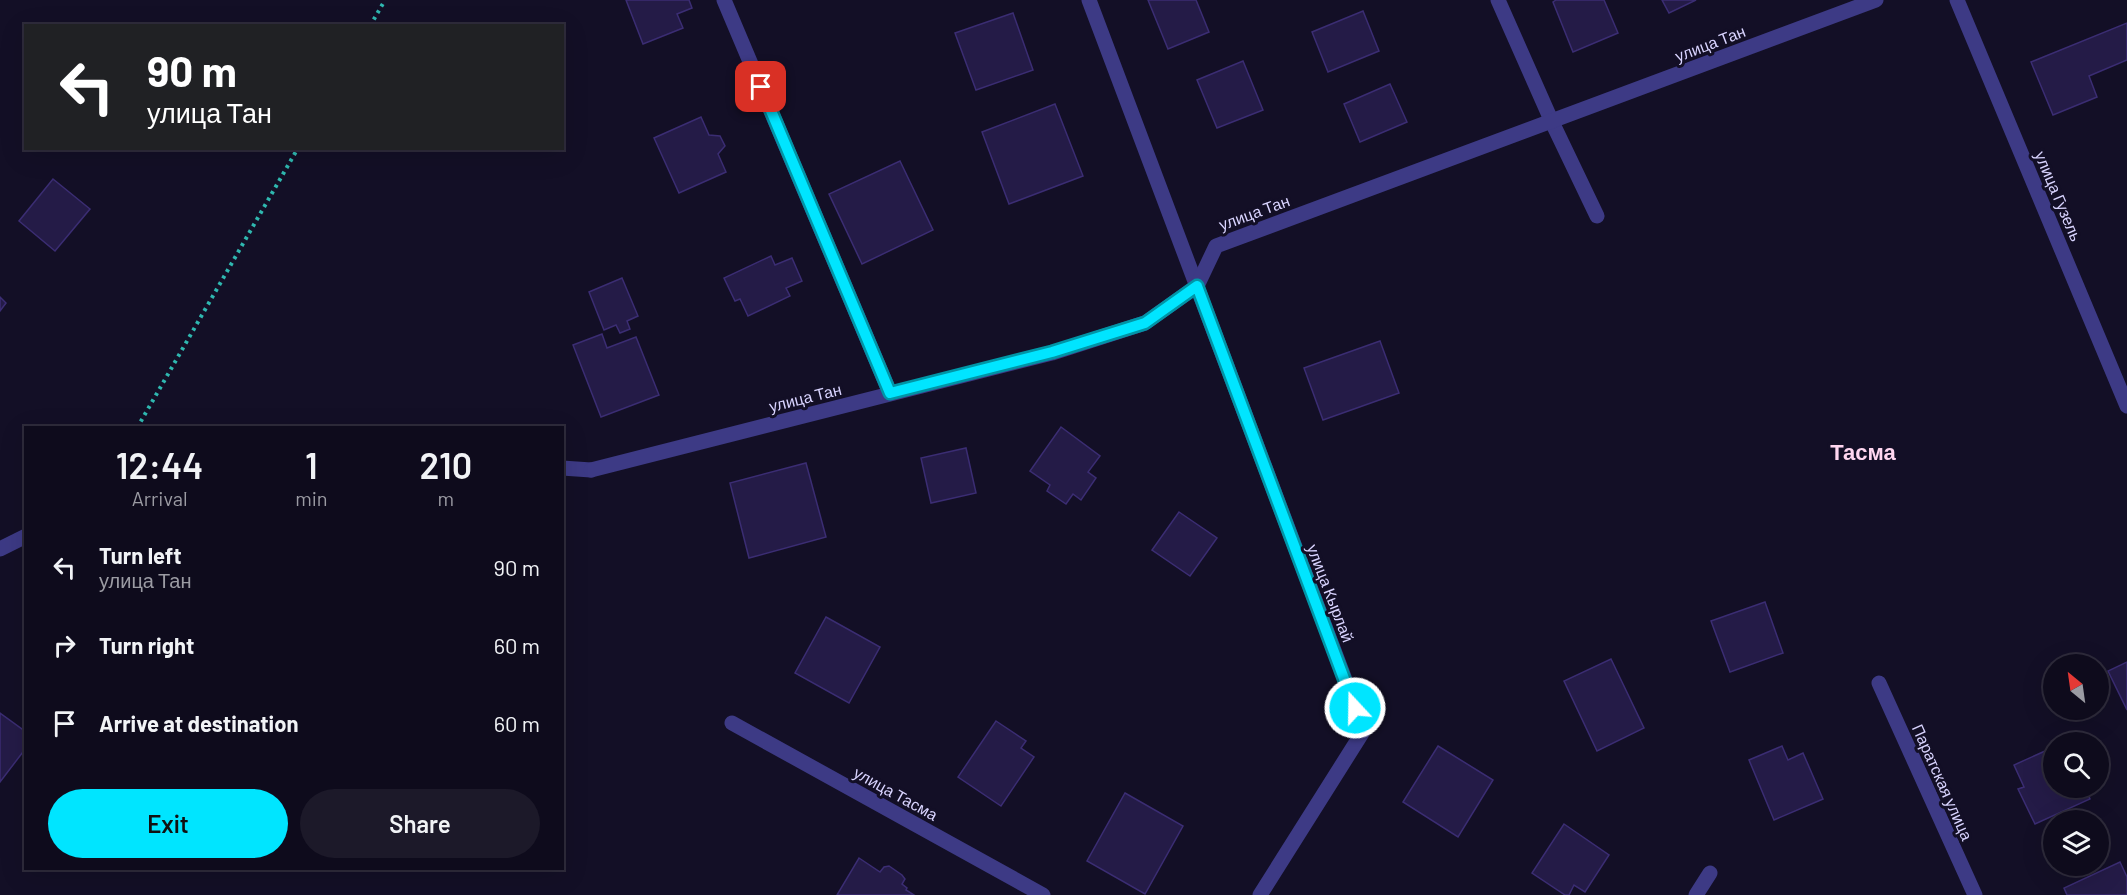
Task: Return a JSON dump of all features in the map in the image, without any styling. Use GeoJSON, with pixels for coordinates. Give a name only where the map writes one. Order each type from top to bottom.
{"type":"FeatureCollection","features":[{"type":"Feature","properties":{"kind":"street"},"geometry":{"type":"LineString","coordinates":[[724,0],[890,393]]}},
{"type":"Feature","properties":{"kind":"street"},"geometry":{"type":"LineString","coordinates":[[1089,0],[1197,286]]}},
{"type":"Feature","properties":{"kind":"street"},"geometry":{"type":"LineString","coordinates":[[1498,0],[1597,216]]}},
{"type":"Feature","properties":{"kind":"street","name":"улица Тан"},"geometry":{"type":"LineString","coordinates":[[564,468],[591,470],[1052,352],[1145,323],[1197,286],[1216,246],[1876,0]]}},
{"type":"Feature","properties":{"kind":"street","name":"улица Гузель"},"geometry":{"type":"LineString","coordinates":[[1957,0],[2127,406]]}},
{"type":"Feature","properties":{"kind":"street","name":"улица Кырлай"},"geometry":{"type":"LineString","coordinates":[[1197,286],[1364,730],[1260,895]]}},
{"type":"Feature","properties":{"kind":"street"},"geometry":{"type":"LineString","coordinates":[[0,549],[24,537]]}},
{"type":"Feature","properties":{"kind":"street","name":"Паратская улица"},"geometry":{"type":"LineString","coordinates":[[1879,683],[1975,895]]}},
{"type":"Feature","properties":{"kind":"street","name":"улица Тасма"},"geometry":{"type":"LineString","coordinates":[[732,723],[1043,895]]}},
{"type":"Feature","properties":{"kind":"street"},"geometry":{"type":"LineString","coordinates":[[1696,895],[1710,873]]}},
{"type":"Feature","properties":{"kind":"path"},"geometry":{"type":"LineString","coordinates":[[371,24],[385,0]]}},
{"type":"Feature","properties":{"kind":"path"},"geometry":{"type":"LineString","coordinates":[[138,426],[297,150]]}},
{"type":"Feature","properties":{"kind":"building"},"geometry":{"type":"Polygon","coordinates":[[[626,0],[689,0],[692,8],[677,14],[683,28],[643,44],[626,0]]]}},
{"type":"Feature","properties":{"kind":"building"},"geometry":{"type":"Polygon","coordinates":[[[1148,0],[1196,0],[1209,32],[1168,49],[1148,0]]]}},
{"type":"Feature","properties":{"kind":"building"},"geometry":{"type":"Polygon","coordinates":[[[1556,0],[1604,0],[1618,33],[1573,52],[1553,2],[1556,0]]]}},
{"type":"Feature","properties":{"kind":"building"},"geometry":{"type":"Polygon","coordinates":[[[1662,0],[1696,0],[1669,13],[1662,0]]]}},
{"type":"Feature","properties":{"kind":"building"},"geometry":{"type":"Polygon","coordinates":[[[1363,11],[1379,51],[1328,72],[1312,32],[1363,11]]]}},
{"type":"Feature","properties":{"kind":"building"},"geometry":{"type":"Polygon","coordinates":[[[1013,13],[1033,70],[976,90],[955,33],[1013,13]]]}},
{"type":"Feature","properties":{"kind":"building"},"geometry":{"type":"Polygon","coordinates":[[[2127,23],[2127,60],[2089,76],[2097,97],[2053,115],[2031,62],[2127,23]]]}},
{"type":"Feature","properties":{"kind":"building"},"geometry":{"type":"Polygon","coordinates":[[[1243,61],[1263,110],[1217,128],[1197,80],[1243,61]]]}},
{"type":"Feature","properties":{"kind":"building"},"geometry":{"type":"Polygon","coordinates":[[[1390,84],[1407,122],[1360,142],[1344,104],[1390,84]]]}},
{"type":"Feature","properties":{"kind":"building"},"geometry":{"type":"Polygon","coordinates":[[[1055,104],[1083,176],[1009,204],[982,132],[1055,104]]]}},
{"type":"Feature","properties":{"kind":"building"},"geometry":{"type":"Polygon","coordinates":[[[701,117],[709,135],[720,136],[725,146],[718,154],[726,172],[679,193],[654,138],[701,117]]]}},
{"type":"Feature","properties":{"kind":"building"},"geometry":{"type":"Polygon","coordinates":[[[900,161],[933,230],[862,264],[829,194],[900,161]]]}},
{"type":"Feature","properties":{"kind":"building"},"geometry":{"type":"Polygon","coordinates":[[[53,179],[90,209],[55,251],[19,221],[53,179]]]}},
{"type":"Feature","properties":{"kind":"building"},"geometry":{"type":"Polygon","coordinates":[[[771,256],[775,265],[792,258],[802,281],[786,288],[790,296],[748,316],[740,299],[735,301],[724,278],[771,256]]]}},
{"type":"Feature","properties":{"kind":"building"},"geometry":{"type":"Polygon","coordinates":[[[622,278],[638,316],[627,321],[630,329],[620,333],[616,325],[604,330],[589,292],[622,278]]]}},
{"type":"Feature","properties":{"kind":"building"},"geometry":{"type":"Polygon","coordinates":[[[0,297],[6,303],[0,311],[0,297]]]}},
{"type":"Feature","properties":{"kind":"building"},"geometry":{"type":"Polygon","coordinates":[[[602,334],[607,348],[636,337],[659,395],[601,417],[573,345],[602,334]]]}},
{"type":"Feature","properties":{"kind":"building"},"geometry":{"type":"Polygon","coordinates":[[[1380,341],[1399,393],[1323,420],[1304,368],[1380,341]]]}},
{"type":"Feature","properties":{"kind":"building"},"geometry":{"type":"Polygon","coordinates":[[[1061,427],[1100,456],[1088,472],[1096,478],[1081,500],[1073,494],[1066,504],[1047,491],[1050,485],[1030,471],[1061,427]]]}},
{"type":"Feature","properties":{"kind":"building"},"geometry":{"type":"Polygon","coordinates":[[[966,448],[976,493],[931,503],[921,458],[966,448]]]}},
{"type":"Feature","properties":{"kind":"building"},"geometry":{"type":"Polygon","coordinates":[[[806,463],[826,537],[749,558],[730,483],[806,463]]]}},
{"type":"Feature","properties":{"kind":"building"},"geometry":{"type":"Polygon","coordinates":[[[1179,512],[1217,538],[1190,576],[1152,550],[1179,512]]]}},
{"type":"Feature","properties":{"kind":"building"},"geometry":{"type":"Polygon","coordinates":[[[1765,602],[1783,653],[1730,672],[1711,621],[1765,602]]]}},
{"type":"Feature","properties":{"kind":"building"},"geometry":{"type":"Polygon","coordinates":[[[826,617],[880,647],[849,703],[795,673],[826,617]]]}},
{"type":"Feature","properties":{"kind":"building"},"geometry":{"type":"Polygon","coordinates":[[[1611,659],[1644,728],[1597,751],[1564,681],[1611,659]]]}},
{"type":"Feature","properties":{"kind":"building"},"geometry":{"type":"Polygon","coordinates":[[[2127,662],[2127,710],[2109,673],[2109,671],[2127,662]]]}},
{"type":"Feature","properties":{"kind":"building"},"geometry":{"type":"Polygon","coordinates":[[[0,713],[24,731],[24,751],[0,782],[0,713]]]}},
{"type":"Feature","properties":{"kind":"building"},"geometry":{"type":"Polygon","coordinates":[[[996,721],[1026,741],[1021,748],[1034,757],[1001,806],[958,777],[996,721]]]}},
{"type":"Feature","properties":{"kind":"building"},"geometry":{"type":"Polygon","coordinates":[[[1438,746],[1493,780],[1458,837],[1403,802],[1438,746]]]}},
{"type":"Feature","properties":{"kind":"building"},"geometry":{"type":"Polygon","coordinates":[[[1782,746],[1788,760],[1803,753],[1823,799],[1774,820],[1749,760],[1782,746]]]}},
{"type":"Feature","properties":{"kind":"building"},"geometry":{"type":"Polygon","coordinates":[[[2043,752],[2043,798],[2090,799],[2066,810],[2043,810],[2043,820],[2035,824],[2018,789],[2024,787],[2014,765],[2043,752]]]}},
{"type":"Feature","properties":{"kind":"building"},"geometry":{"type":"Polygon","coordinates":[[[1125,793],[1183,826],[1145,894],[1087,861],[1125,793]]]}},
{"type":"Feature","properties":{"kind":"building"},"geometry":{"type":"Polygon","coordinates":[[[1564,824],[1609,855],[1585,892],[1574,885],[1569,895],[1565,895],[1532,873],[1564,824]]]}},
{"type":"Feature","properties":{"kind":"building"},"geometry":{"type":"Polygon","coordinates":[[[859,858],[880,872],[884,867],[889,866],[902,875],[905,879],[902,884],[914,895],[837,895],[859,858]]]}},
{"type":"Feature","properties":{"kind":"building"},"geometry":{"type":"Polygon","coordinates":[[[2120,862],[2127,877],[2127,895],[2067,895],[2064,888],[2090,876],[2109,876],[2109,867],[2120,862]]]}},
{"type":"Feature","properties":{"kind":"district","name":"Тасма"},"geometry":{"type":"Point","coordinates":[1863,451]}},
{"type":"Feature","properties":{"kind":"route"},"geometry":{"type":"LineString","coordinates":[[761,87],[890,393],[1052,352],[1145,323],[1197,286],[1355,708]]}}]}
